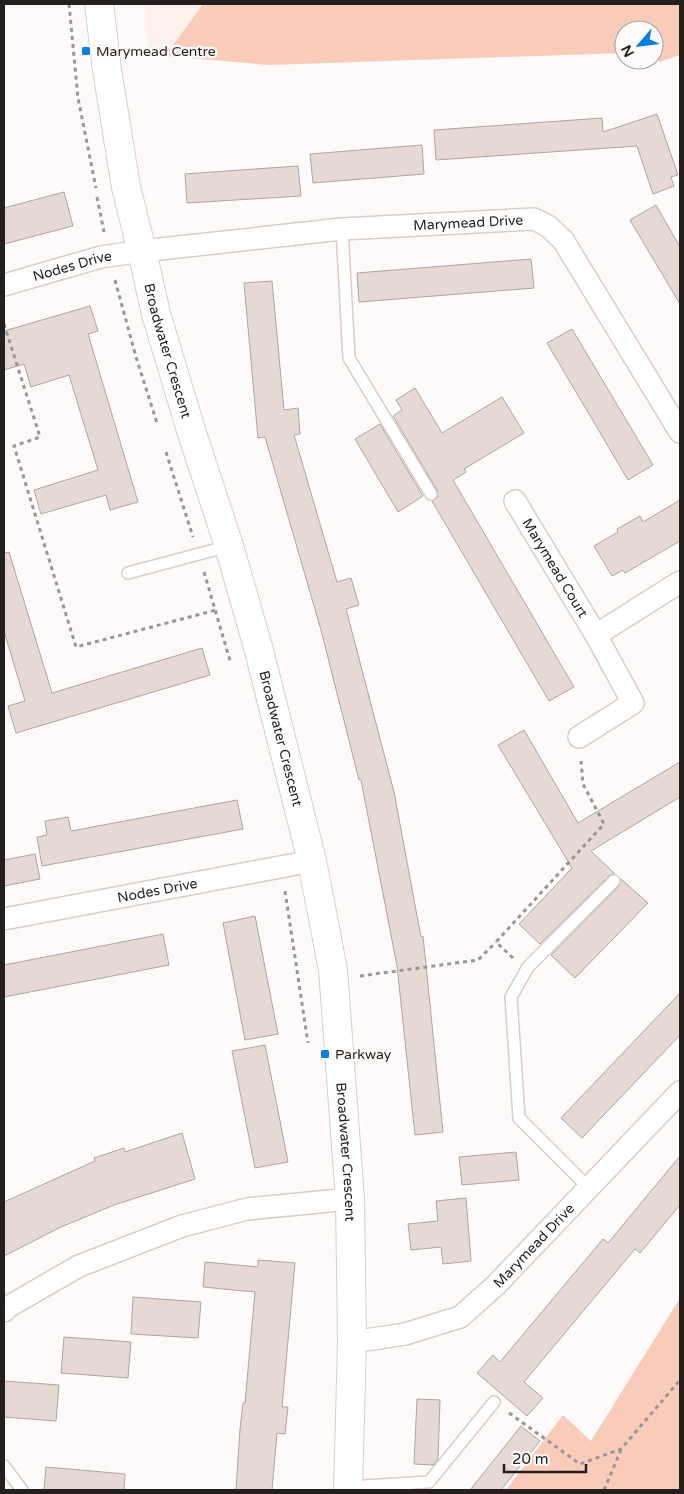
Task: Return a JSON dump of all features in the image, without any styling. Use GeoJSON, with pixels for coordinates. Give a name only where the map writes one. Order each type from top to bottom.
{"type":"FeatureCollection","features":[{"type":"Feature","properties":{"kind":"street","name":"Broadwater Crescent"},"geometry":{"type":"LineString","coordinates":[[99,4],[107,70],[126,187],[156,314],[190,427],[230,546],[258,647],[312,861],[334,979],[350,1198],[352,1342],[348,1489]]}},
{"type":"Feature","properties":{"kind":"street","name":"Marymead Drive"},"geometry":{"type":"LineString","coordinates":[[142,251],[342,229],[534,219],[548,226],[564,240],[680,432]]}},
{"type":"Feature","properties":{"kind":"street","name":"Nodes Drive"},"geometry":{"type":"LineString","coordinates":[[4,285],[109,256],[142,251]]}},
{"type":"Feature","properties":{"kind":"street","name":"Marymead Court"},"geometry":{"type":"LineString","coordinates":[[515,501],[596,635],[633,703],[579,737]]}},
{"type":"Feature","properties":{"kind":"street"},"geometry":{"type":"LineString","coordinates":[[596,635],[680,582]]}},
{"type":"Feature","properties":{"kind":"street","name":"Nodes Drive"},"geometry":{"type":"LineString","coordinates":[[4,919],[312,861]]}},
{"type":"Feature","properties":{"kind":"street","name":"Marymead Drive"},"geometry":{"type":"LineString","coordinates":[[352,1342],[405,1334],[460,1316],[495,1286],[680,1092]]}},
{"type":"Feature","properties":{"kind":"street"},"geometry":{"type":"LineString","coordinates":[[4,1311],[79,1266],[182,1226],[247,1210],[350,1198]]}},
{"type":"Feature","properties":{"kind":"lane"},"geometry":{"type":"LineString","coordinates":[[342,229],[349,358],[431,494]]}},
{"type":"Feature","properties":{"kind":"lane"},"geometry":{"type":"LineString","coordinates":[[128,573],[230,546]]}},
{"type":"Feature","properties":{"kind":"lane"},"geometry":{"type":"LineString","coordinates":[[589,1188],[519,1118],[511,997],[526,970],[614,881]]}},
{"type":"Feature","properties":{"kind":"lane"},"geometry":{"type":"LineString","coordinates":[[348,1489],[429,1482],[494,1402]]}},
{"type":"Feature","properties":{"kind":"lane"},"geometry":{"type":"LineString","coordinates":[[4,1466],[22,1490]]}},
{"type":"Feature","properties":{"kind":"path"},"geometry":{"type":"LineString","coordinates":[[69,4],[78,98],[109,256],[136,357],[160,432]]}},
{"type":"Feature","properties":{"kind":"path"},"geometry":{"type":"LineString","coordinates":[[4,324],[40,437],[14,446],[76,647],[216,610]]}},
{"type":"Feature","properties":{"kind":"path"},"geometry":{"type":"LineString","coordinates":[[166,451],[216,610],[232,668]]}},
{"type":"Feature","properties":{"kind":"path"},"geometry":{"type":"LineString","coordinates":[[334,979],[478,960],[604,824],[583,784],[579,737]]}},
{"type":"Feature","properties":{"kind":"path"},"geometry":{"type":"LineString","coordinates":[[283,867],[286,903],[309,1051]]}},
{"type":"Feature","properties":{"kind":"path"},"geometry":{"type":"LineString","coordinates":[[496,942],[526,970]]}},
{"type":"Feature","properties":{"kind":"path"},"geometry":{"type":"LineString","coordinates":[[604,1490],[622,1449],[680,1380]]}},
{"type":"Feature","properties":{"kind":"path"},"geometry":{"type":"LineString","coordinates":[[494,1402],[580,1464],[622,1449]]}},
{"type":"Feature","properties":{"kind":"shaded area"},"geometry":{"type":"Polygon","coordinates":[[[144,4],[203,4],[165,56],[149,58],[144,4]]]}},
{"type":"Feature","properties":{"kind":"shaded area"},"geometry":{"type":"Polygon","coordinates":[[[203,4],[680,4],[680,55],[664,61],[664,20],[614,20],[614,53],[270,65],[165,56],[203,4]]]}},
{"type":"Feature","properties":{"kind":"shaded area"},"geometry":{"type":"Polygon","coordinates":[[[680,1298],[680,1490],[506,1490],[563,1415],[591,1441],[680,1298]]]}},
{"type":"Feature","properties":{"kind":"building"},"geometry":{"type":"Polygon","coordinates":[[[657,114],[678,175],[671,177],[674,186],[653,194],[637,146],[436,160],[434,130],[602,118],[603,132],[657,114]]]}},
{"type":"Feature","properties":{"kind":"building"},"geometry":{"type":"Polygon","coordinates":[[[422,145],[424,174],[313,183],[310,154],[422,145]]]}},
{"type":"Feature","properties":{"kind":"building"},"geometry":{"type":"Polygon","coordinates":[[[298,166],[301,196],[187,203],[185,174],[298,166]]]}},
{"type":"Feature","properties":{"kind":"building"},"geometry":{"type":"Polygon","coordinates":[[[64,192],[73,226],[4,244],[4,208],[64,192]]]}},
{"type":"Feature","properties":{"kind":"building"},"geometry":{"type":"Polygon","coordinates":[[[656,205],[680,247],[680,304],[630,220],[656,205]]]}},
{"type":"Feature","properties":{"kind":"building"},"geometry":{"type":"Polygon","coordinates":[[[531,259],[534,288],[359,302],[357,273],[531,259]]]}},
{"type":"Feature","properties":{"kind":"building"},"geometry":{"type":"Polygon","coordinates":[[[272,281],[284,410],[298,408],[300,434],[294,435],[337,582],[351,578],[359,605],[346,609],[394,792],[421,937],[423,936],[443,1132],[415,1135],[397,966],[361,780],[359,780],[321,630],[265,437],[258,438],[244,283],[272,281]]]}},
{"type":"Feature","properties":{"kind":"building"},"geometry":{"type":"Polygon","coordinates":[[[90,306],[98,331],[88,334],[138,502],[110,510],[106,495],[41,514],[34,490],[98,470],[69,375],[31,387],[24,364],[4,370],[4,331],[90,306]]]}},
{"type":"Feature","properties":{"kind":"building"},"geometry":{"type":"Polygon","coordinates":[[[572,329],[653,465],[628,480],[547,343],[572,329]]]}},
{"type":"Feature","properties":{"kind":"building"},"geometry":{"type":"Polygon","coordinates":[[[415,388],[442,433],[502,397],[524,433],[464,469],[466,472],[453,480],[574,687],[549,701],[432,501],[438,497],[437,490],[393,416],[402,410],[396,400],[415,388]]]}},
{"type":"Feature","properties":{"kind":"building"},"geometry":{"type":"Polygon","coordinates":[[[380,424],[423,496],[398,512],[355,439],[380,424]]]}},
{"type":"Feature","properties":{"kind":"building"},"geometry":{"type":"Polygon","coordinates":[[[680,500],[680,541],[625,573],[623,570],[612,576],[594,546],[618,532],[617,529],[640,516],[643,522],[680,500]]]}},
{"type":"Feature","properties":{"kind":"building"},"geometry":{"type":"Polygon","coordinates":[[[9,552],[52,693],[202,648],[210,675],[16,733],[8,706],[25,701],[4,631],[4,553],[9,552]]]}},
{"type":"Feature","properties":{"kind":"building"},"geometry":{"type":"Polygon","coordinates":[[[524,730],[578,823],[680,762],[680,797],[591,851],[615,874],[609,876],[540,944],[519,924],[572,868],[498,745],[524,730]]]}},
{"type":"Feature","properties":{"kind":"building"},"geometry":{"type":"Polygon","coordinates":[[[237,800],[243,829],[42,866],[37,837],[47,835],[45,821],[68,817],[71,831],[237,800]]]}},
{"type":"Feature","properties":{"kind":"building"},"geometry":{"type":"Polygon","coordinates":[[[35,854],[40,879],[4,886],[4,860],[35,854]]]}},
{"type":"Feature","properties":{"kind":"building"},"geometry":{"type":"Polygon","coordinates":[[[621,879],[648,903],[575,978],[551,955],[619,886],[621,879]]]}},
{"type":"Feature","properties":{"kind":"building"},"geometry":{"type":"Polygon","coordinates":[[[255,916],[278,1034],[245,1040],[223,923],[255,916]]]}},
{"type":"Feature","properties":{"kind":"building"},"geometry":{"type":"Polygon","coordinates":[[[163,934],[169,965],[4,997],[4,965],[163,934]]]}},
{"type":"Feature","properties":{"kind":"building"},"geometry":{"type":"Polygon","coordinates":[[[680,993],[680,1035],[582,1138],[561,1118],[680,993]]]}},
{"type":"Feature","properties":{"kind":"building"},"geometry":{"type":"Polygon","coordinates":[[[265,1045],[288,1162],[255,1168],[232,1051],[265,1045]]]}},
{"type":"Feature","properties":{"kind":"building"},"geometry":{"type":"Polygon","coordinates":[[[182,1133],[195,1179],[114,1205],[61,1227],[4,1256],[4,1202],[95,1161],[94,1158],[124,1148],[125,1152],[182,1133]]]}},
{"type":"Feature","properties":{"kind":"building"},"geometry":{"type":"Polygon","coordinates":[[[516,1152],[519,1180],[462,1185],[459,1157],[516,1152]]]}},
{"type":"Feature","properties":{"kind":"building"},"geometry":{"type":"Polygon","coordinates":[[[680,1156],[680,1205],[640,1253],[635,1249],[524,1382],[543,1398],[527,1416],[477,1373],[493,1355],[500,1362],[603,1239],[608,1243],[680,1156]]]}},
{"type":"Feature","properties":{"kind":"building"},"geometry":{"type":"Polygon","coordinates":[[[466,1198],[471,1261],[443,1264],[441,1247],[411,1250],[408,1224],[438,1221],[436,1201],[466,1198]]]}},
{"type":"Feature","properties":{"kind":"building"},"geometry":{"type":"Polygon","coordinates":[[[258,1260],[295,1263],[282,1407],[288,1407],[285,1434],[277,1433],[272,1490],[236,1490],[240,1429],[243,1403],[245,1403],[255,1292],[203,1287],[205,1262],[258,1267],[258,1260]]]}},
{"type":"Feature","properties":{"kind":"building"},"geometry":{"type":"Polygon","coordinates":[[[133,1297],[201,1302],[198,1338],[131,1334],[133,1297]]]}},
{"type":"Feature","properties":{"kind":"building"},"geometry":{"type":"Polygon","coordinates":[[[64,1337],[131,1342],[128,1378],[61,1373],[64,1337]]]}},
{"type":"Feature","properties":{"kind":"building"},"geometry":{"type":"Polygon","coordinates":[[[4,1381],[59,1385],[56,1421],[4,1417],[4,1381]]]}},
{"type":"Feature","properties":{"kind":"building"},"geometry":{"type":"Polygon","coordinates":[[[417,1399],[440,1400],[438,1459],[433,1465],[414,1464],[417,1399]]]}},
{"type":"Feature","properties":{"kind":"building"},"geometry":{"type":"Polygon","coordinates":[[[521,1426],[540,1441],[501,1490],[470,1490],[521,1426]]]}},
{"type":"Feature","properties":{"kind":"building"},"geometry":{"type":"Polygon","coordinates":[[[46,1467],[125,1474],[124,1490],[44,1490],[46,1467]]]}},
{"type":"Feature","properties":{"kind":"place","name":"Marymead Centre"},"geometry":{"type":"Point","coordinates":[86,51]}},
{"type":"Feature","properties":{"kind":"place","name":"Parkway"},"geometry":{"type":"Point","coordinates":[325,1054]}}]}
